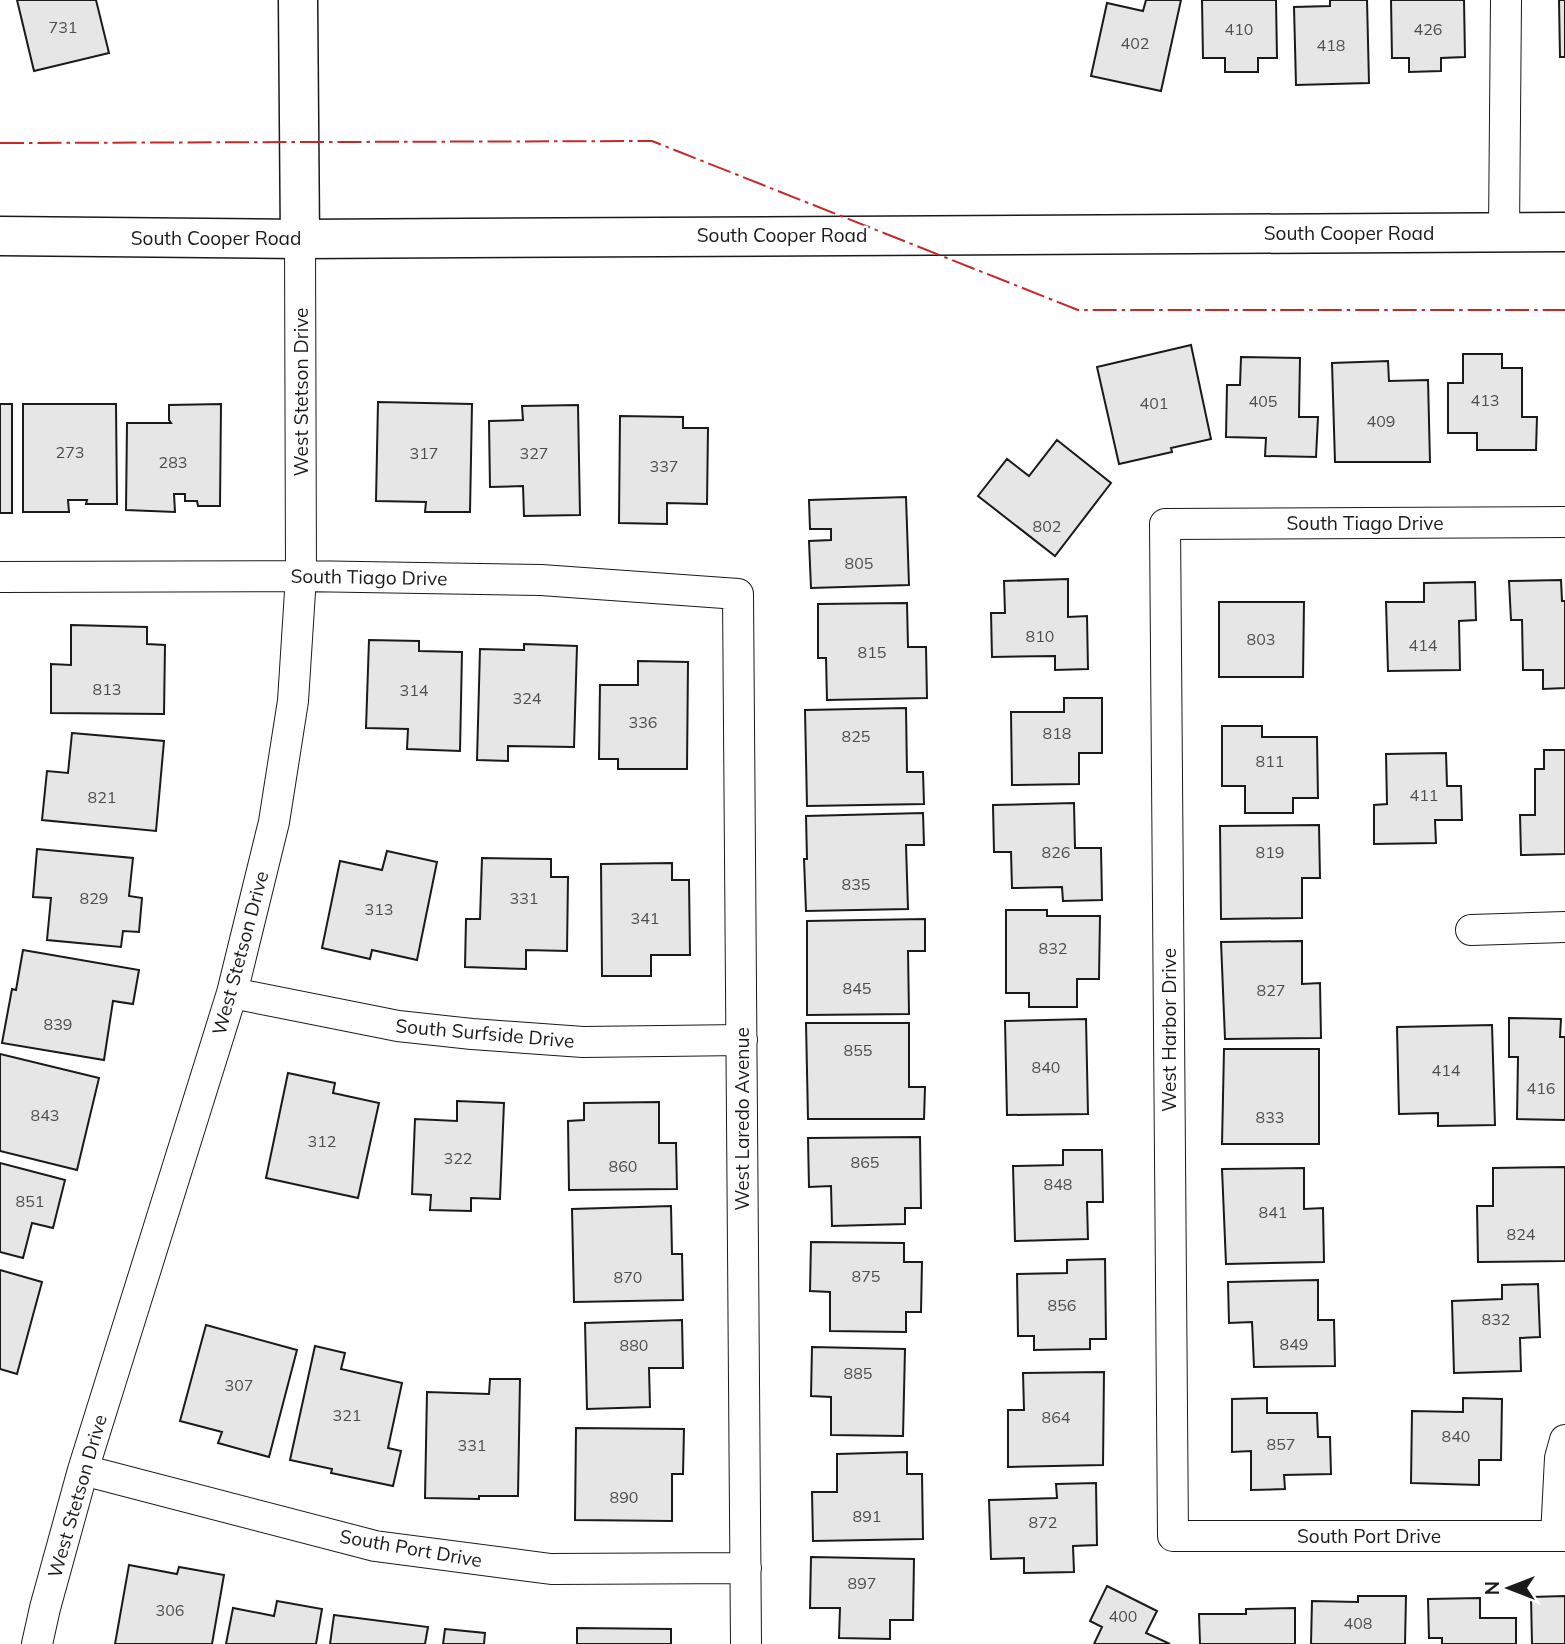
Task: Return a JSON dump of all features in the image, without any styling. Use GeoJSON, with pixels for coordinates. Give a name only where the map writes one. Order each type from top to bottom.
{"type":"FeatureCollection","features":[{"type":"Feature","properties":{"kind":"main road"},"geometry":{"type":"LineString","coordinates":[[298,0],[300,239]]}},
{"type":"Feature","properties":{"kind":"main road","name":"South Cooper Road"},"geometry":{"type":"LineString","coordinates":[[0,236],[300,239],[1565,232]]}},
{"type":"Feature","properties":{"kind":"street"},"geometry":{"type":"LineString","coordinates":[[1504,233],[1506,0]]}},
{"type":"Feature","properties":{"kind":"street","name":"West Stetson Drive"},"geometry":{"type":"LineString","coordinates":[[37,1644],[83,1470],[232,993],[274,822],[293,701],[301,576],[300,239]]}},
{"type":"Feature","properties":{"kind":"street","name":"South Tiago Drive"},"geometry":{"type":"LineString","coordinates":[[1165,524],[1565,522]]}},
{"type":"Feature","properties":{"kind":"street","name":"West Harbor Drive"},"geometry":{"type":"LineString","coordinates":[[1165,524],[1173,1536]]}},
{"type":"Feature","properties":{"kind":"street","name":"South Tiago Drive"},"geometry":{"type":"LineString","coordinates":[[0,577],[301,576],[541,580],[738,594]]}},
{"type":"Feature","properties":{"kind":"street","name":"West Laredo Avenue"},"geometry":{"type":"LineString","coordinates":[[738,594],[746,1644]]}},
{"type":"Feature","properties":{"kind":"street"},"geometry":{"type":"LineString","coordinates":[[1471,930],[1565,927]]}},
{"type":"Feature","properties":{"kind":"street","name":"South Surfside Drive"},"geometry":{"type":"LineString","coordinates":[[232,993],[398,1026],[472,1034],[583,1042],[742,1040]]}},
{"type":"Feature","properties":{"kind":"street"},"geometry":{"type":"LineString","coordinates":[[1560,1536],[1560,1458],[1565,1440]]}},
{"type":"Feature","properties":{"kind":"street","name":"South Port Drive"},"geometry":{"type":"LineString","coordinates":[[83,1470],[375,1546],[551,1569],[746,1568]]}},
{"type":"Feature","properties":{"kind":"street","name":"South Port Drive"},"geometry":{"type":"LineString","coordinates":[[1173,1536],[1560,1536]]}},
{"type":"Feature","properties":{"kind":"building"},"geometry":{"type":"Polygon","coordinates":[[[17,0],[96,0],[109,53],[34,71],[17,0]]]}},
{"type":"Feature","properties":{"kind":"building"},"geometry":{"type":"Polygon","coordinates":[[[1146,0],[1181,0],[1161,91],[1091,76],[1107,3],[1143,11],[1146,0]]]}},
{"type":"Feature","properties":{"kind":"building"},"geometry":{"type":"Polygon","coordinates":[[[1202,0],[1276,0],[1277,58],[1258,58],[1258,72],[1225,72],[1225,58],[1203,58],[1202,0]]]}},
{"type":"Feature","properties":{"kind":"building"},"geometry":{"type":"Polygon","coordinates":[[[1330,0],[1367,0],[1369,83],[1296,85],[1294,7],[1330,6],[1330,0]]]}},
{"type":"Feature","properties":{"kind":"building"},"geometry":{"type":"Polygon","coordinates":[[[1391,0],[1464,0],[1465,57],[1441,58],[1441,71],[1409,72],[1409,58],[1392,58],[1391,0]]]}},
{"type":"Feature","properties":{"kind":"building"},"geometry":{"type":"Polygon","coordinates":[[[1559,0],[1565,0],[1565,57],[1560,57],[1559,0]]]}},
{"type":"Feature","properties":{"kind":"building"},"geometry":{"type":"Polygon","coordinates":[[[1191,345],[1211,439],[1171,448],[1172,452],[1119,464],[1097,367],[1191,345]]]}},
{"type":"Feature","properties":{"kind":"building"},"geometry":{"type":"Polygon","coordinates":[[[1463,354],[1502,354],[1502,368],[1522,368],[1522,417],[1537,417],[1536,450],[1477,450],[1477,433],[1448,433],[1448,383],[1463,383],[1463,354]]]}},
{"type":"Feature","properties":{"kind":"building"},"geometry":{"type":"Polygon","coordinates":[[[1241,357],[1300,358],[1299,417],[1318,417],[1316,457],[1265,456],[1266,438],[1226,437],[1227,385],[1240,385],[1241,357]]]}},
{"type":"Feature","properties":{"kind":"building"},"geometry":{"type":"Polygon","coordinates":[[[1388,361],[1389,381],[1428,380],[1430,462],[1335,462],[1332,363],[1388,361]]]}},
{"type":"Feature","properties":{"kind":"building"},"geometry":{"type":"Polygon","coordinates":[[[378,402],[472,404],[470,512],[425,512],[426,502],[376,501],[378,402]]]}},
{"type":"Feature","properties":{"kind":"building"},"geometry":{"type":"Polygon","coordinates":[[[0,404],[12,404],[12,513],[0,513],[0,404]]]}},
{"type":"Feature","properties":{"kind":"building"},"geometry":{"type":"Polygon","coordinates":[[[23,404],[116,404],[117,504],[86,504],[87,500],[68,500],[69,512],[23,512],[23,404]]]}},
{"type":"Feature","properties":{"kind":"building"},"geometry":{"type":"Polygon","coordinates":[[[221,404],[220,506],[198,506],[197,501],[185,501],[185,494],[174,494],[175,512],[126,510],[127,423],[171,423],[169,405],[221,404]]]}},
{"type":"Feature","properties":{"kind":"building"},"geometry":{"type":"Polygon","coordinates":[[[578,405],[580,515],[524,516],[523,486],[490,487],[489,421],[523,420],[522,406],[578,405]]]}},
{"type":"Feature","properties":{"kind":"building"},"geometry":{"type":"Polygon","coordinates":[[[620,416],[683,417],[683,428],[708,428],[707,504],[667,503],[667,524],[619,523],[620,416]]]}},
{"type":"Feature","properties":{"kind":"building"},"geometry":{"type":"Polygon","coordinates":[[[1057,440],[1111,483],[1055,556],[978,496],[1007,459],[1029,476],[1057,440]]]}},
{"type":"Feature","properties":{"kind":"building"},"geometry":{"type":"Polygon","coordinates":[[[906,497],[909,585],[811,588],[809,541],[831,540],[831,529],[810,529],[809,500],[906,497]]]}},
{"type":"Feature","properties":{"kind":"building"},"geometry":{"type":"Polygon","coordinates":[[[1068,579],[1068,617],[1087,616],[1088,669],[1055,670],[1055,656],[992,657],[991,613],[1005,613],[1004,581],[1068,579]]]}},
{"type":"Feature","properties":{"kind":"building"},"geometry":{"type":"Polygon","coordinates":[[[1561,580],[1562,601],[1565,601],[1565,688],[1543,689],[1543,670],[1523,670],[1522,620],[1511,620],[1509,581],[1561,580]]]}},
{"type":"Feature","properties":{"kind":"building"},"geometry":{"type":"Polygon","coordinates":[[[1475,582],[1476,620],[1459,621],[1460,670],[1388,671],[1386,602],[1424,602],[1424,583],[1475,582]]]}},
{"type":"Feature","properties":{"kind":"building"},"geometry":{"type":"Polygon","coordinates":[[[1219,602],[1304,602],[1303,677],[1219,677],[1219,602]]]}},
{"type":"Feature","properties":{"kind":"building"},"geometry":{"type":"Polygon","coordinates":[[[907,603],[908,647],[926,647],[927,698],[827,700],[826,658],[818,658],[818,604],[907,603]]]}},
{"type":"Feature","properties":{"kind":"building"},"geometry":{"type":"Polygon","coordinates":[[[71,625],[147,627],[147,644],[165,645],[164,714],[51,713],[51,664],[71,665],[71,625]]]}},
{"type":"Feature","properties":{"kind":"building"},"geometry":{"type":"Polygon","coordinates":[[[369,640],[419,641],[419,651],[462,652],[460,751],[407,749],[408,729],[366,728],[369,640]]]}},
{"type":"Feature","properties":{"kind":"building"},"geometry":{"type":"Polygon","coordinates":[[[524,644],[577,646],[574,747],[508,746],[508,761],[477,760],[480,649],[524,650],[524,644]]]}},
{"type":"Feature","properties":{"kind":"building"},"geometry":{"type":"Polygon","coordinates":[[[638,661],[688,662],[687,769],[618,769],[618,759],[599,759],[600,685],[638,685],[638,661]]]}},
{"type":"Feature","properties":{"kind":"building"},"geometry":{"type":"Polygon","coordinates":[[[1064,698],[1102,698],[1102,753],[1079,753],[1079,784],[1012,785],[1011,712],[1064,712],[1064,698]]]}},
{"type":"Feature","properties":{"kind":"building"},"geometry":{"type":"Polygon","coordinates":[[[906,708],[907,772],[923,772],[924,804],[807,806],[805,710],[906,708]]]}},
{"type":"Feature","properties":{"kind":"building"},"geometry":{"type":"Polygon","coordinates":[[[1222,726],[1262,726],[1262,737],[1317,737],[1318,798],[1293,798],[1293,813],[1245,813],[1245,786],[1222,786],[1222,726]]]}},
{"type":"Feature","properties":{"kind":"building"},"geometry":{"type":"Polygon","coordinates":[[[72,733],[164,741],[156,831],[42,820],[47,771],[68,773],[72,733]]]}},
{"type":"Feature","properties":{"kind":"building"},"geometry":{"type":"Polygon","coordinates":[[[1544,750],[1565,750],[1565,854],[1521,855],[1520,815],[1535,815],[1535,769],[1544,769],[1544,750]]]}},
{"type":"Feature","properties":{"kind":"building"},"geometry":{"type":"Polygon","coordinates":[[[1446,753],[1447,786],[1461,786],[1462,820],[1435,820],[1436,843],[1374,844],[1374,805],[1387,804],[1386,754],[1446,753]]]}},
{"type":"Feature","properties":{"kind":"building"},"geometry":{"type":"Polygon","coordinates":[[[1074,803],[1075,848],[1101,848],[1102,900],[1063,901],[1062,887],[1012,888],[1011,852],[994,852],[993,805],[1074,803]]]}},
{"type":"Feature","properties":{"kind":"building"},"geometry":{"type":"Polygon","coordinates":[[[923,813],[924,845],[906,845],[908,909],[806,911],[806,816],[923,813]]]}},
{"type":"Feature","properties":{"kind":"building"},"geometry":{"type":"Polygon","coordinates":[[[1319,825],[1320,878],[1302,878],[1302,918],[1221,919],[1220,826],[1319,825]]]}},
{"type":"Feature","properties":{"kind":"building"},"geometry":{"type":"Polygon","coordinates":[[[37,849],[133,858],[129,896],[142,898],[139,932],[123,931],[121,947],[47,940],[51,898],[33,897],[37,849]]]}},
{"type":"Feature","properties":{"kind":"building"},"geometry":{"type":"Polygon","coordinates":[[[387,851],[437,862],[417,960],[372,950],[370,959],[322,948],[340,861],[382,870],[387,851]]]}},
{"type":"Feature","properties":{"kind":"building"},"geometry":{"type":"Polygon","coordinates":[[[482,858],[551,859],[551,877],[568,877],[567,951],[526,950],[526,969],[465,967],[466,919],[480,919],[482,858]]]}},
{"type":"Feature","properties":{"kind":"building"},"geometry":{"type":"Polygon","coordinates":[[[672,863],[672,880],[689,880],[690,955],[651,955],[651,976],[602,976],[601,864],[672,863]]]}},
{"type":"Feature","properties":{"kind":"building"},"geometry":{"type":"Polygon","coordinates":[[[1006,910],[1047,910],[1047,916],[1100,916],[1099,979],[1077,979],[1077,1007],[1029,1007],[1029,993],[1006,993],[1006,910]]]}},
{"type":"Feature","properties":{"kind":"building"},"geometry":{"type":"Polygon","coordinates":[[[925,919],[925,951],[908,951],[909,1014],[807,1015],[807,921],[925,919]]]}},
{"type":"Feature","properties":{"kind":"building"},"geometry":{"type":"Polygon","coordinates":[[[1302,941],[1302,984],[1320,983],[1321,1038],[1225,1039],[1221,942],[1302,941]]]}},
{"type":"Feature","properties":{"kind":"building"},"geometry":{"type":"Polygon","coordinates":[[[23,950],[139,970],[133,1004],[113,1001],[104,1060],[2,1043],[12,989],[16,990],[23,950]]]}},
{"type":"Feature","properties":{"kind":"building"},"geometry":{"type":"Polygon","coordinates":[[[1509,1018],[1561,1019],[1560,1037],[1565,1037],[1565,1120],[1517,1119],[1518,1057],[1509,1057],[1509,1018]]]}},
{"type":"Feature","properties":{"kind":"building"},"geometry":{"type":"Polygon","coordinates":[[[1086,1019],[1088,1114],[1007,1115],[1005,1021],[1086,1019]]]}},
{"type":"Feature","properties":{"kind":"building"},"geometry":{"type":"Polygon","coordinates":[[[806,1023],[909,1023],[909,1087],[925,1087],[924,1119],[808,1119],[806,1023]]]}},
{"type":"Feature","properties":{"kind":"building"},"geometry":{"type":"Polygon","coordinates":[[[1492,1025],[1495,1125],[1438,1126],[1438,1113],[1399,1114],[1397,1027],[1492,1025]]]}},
{"type":"Feature","properties":{"kind":"building"},"geometry":{"type":"Polygon","coordinates":[[[1224,1049],[1319,1049],[1319,1144],[1222,1144],[1224,1049]]]}},
{"type":"Feature","properties":{"kind":"building"},"geometry":{"type":"Polygon","coordinates":[[[0,1054],[99,1078],[77,1170],[0,1151],[0,1054]]]}},
{"type":"Feature","properties":{"kind":"building"},"geometry":{"type":"Polygon","coordinates":[[[288,1073],[335,1083],[333,1093],[379,1103],[358,1198],[266,1178],[288,1073]]]}},
{"type":"Feature","properties":{"kind":"building"},"geometry":{"type":"Polygon","coordinates":[[[457,1101],[504,1103],[500,1199],[471,1198],[471,1211],[430,1210],[431,1195],[412,1194],[415,1119],[457,1121],[457,1101]]]}},
{"type":"Feature","properties":{"kind":"building"},"geometry":{"type":"Polygon","coordinates":[[[659,1102],[659,1143],[676,1143],[677,1189],[569,1190],[568,1121],[584,1120],[584,1103],[659,1102]]]}},
{"type":"Feature","properties":{"kind":"building"},"geometry":{"type":"Polygon","coordinates":[[[920,1137],[921,1208],[905,1208],[905,1224],[832,1226],[831,1186],[809,1187],[808,1138],[920,1137]]]}},
{"type":"Feature","properties":{"kind":"building"},"geometry":{"type":"Polygon","coordinates":[[[1063,1150],[1102,1150],[1103,1202],[1087,1202],[1088,1239],[1015,1241],[1013,1166],[1063,1165],[1063,1150]]]}},
{"type":"Feature","properties":{"kind":"building"},"geometry":{"type":"Polygon","coordinates":[[[0,1163],[65,1180],[53,1228],[32,1223],[23,1258],[0,1252],[0,1163]]]}},
{"type":"Feature","properties":{"kind":"building"},"geometry":{"type":"Polygon","coordinates":[[[1565,1167],[1565,1261],[1478,1262],[1477,1206],[1493,1206],[1493,1168],[1565,1167]]]}},
{"type":"Feature","properties":{"kind":"building"},"geometry":{"type":"Polygon","coordinates":[[[1304,1168],[1304,1209],[1323,1208],[1324,1262],[1226,1264],[1222,1169],[1304,1168]]]}},
{"type":"Feature","properties":{"kind":"building"},"geometry":{"type":"Polygon","coordinates":[[[671,1206],[672,1254],[682,1254],[683,1300],[574,1302],[572,1209],[671,1206]]]}},
{"type":"Feature","properties":{"kind":"building"},"geometry":{"type":"Polygon","coordinates":[[[811,1242],[904,1243],[904,1262],[922,1262],[921,1312],[906,1312],[906,1332],[830,1331],[830,1292],[810,1291],[811,1242]]]}},
{"type":"Feature","properties":{"kind":"building"},"geometry":{"type":"Polygon","coordinates":[[[1105,1259],[1106,1339],[1090,1339],[1090,1349],[1034,1350],[1034,1336],[1018,1336],[1017,1274],[1067,1273],[1067,1260],[1105,1259]]]}},
{"type":"Feature","properties":{"kind":"building"},"geometry":{"type":"Polygon","coordinates":[[[0,1270],[42,1282],[17,1374],[0,1369],[0,1270]]]}},
{"type":"Feature","properties":{"kind":"building"},"geometry":{"type":"Polygon","coordinates":[[[1318,1280],[1318,1320],[1334,1320],[1335,1366],[1254,1367],[1252,1322],[1229,1323],[1228,1282],[1318,1280]]]}},
{"type":"Feature","properties":{"kind":"building"},"geometry":{"type":"Polygon","coordinates":[[[1538,1284],[1540,1337],[1520,1338],[1521,1371],[1454,1373],[1452,1301],[1502,1299],[1502,1285],[1538,1284]]]}},
{"type":"Feature","properties":{"kind":"building"},"geometry":{"type":"Polygon","coordinates":[[[682,1320],[683,1368],[649,1368],[650,1407],[587,1409],[585,1323],[682,1320]]]}},
{"type":"Feature","properties":{"kind":"building"},"geometry":{"type":"Polygon","coordinates":[[[206,1325],[297,1350],[269,1457],[218,1443],[222,1432],[180,1421],[206,1325]]]}},
{"type":"Feature","properties":{"kind":"building"},"geometry":{"type":"Polygon","coordinates":[[[315,1346],[345,1353],[341,1369],[402,1383],[388,1448],[401,1451],[393,1486],[331,1473],[332,1469],[290,1460],[315,1346]]]}},
{"type":"Feature","properties":{"kind":"building"},"geometry":{"type":"Polygon","coordinates":[[[812,1347],[905,1349],[903,1436],[831,1435],[831,1397],[811,1396],[812,1347]]]}},
{"type":"Feature","properties":{"kind":"building"},"geometry":{"type":"Polygon","coordinates":[[[1104,1372],[1103,1465],[1008,1467],[1008,1410],[1024,1410],[1023,1373],[1104,1372]]]}},
{"type":"Feature","properties":{"kind":"building"},"geometry":{"type":"Polygon","coordinates":[[[490,1379],[520,1379],[518,1496],[479,1496],[479,1499],[425,1498],[427,1392],[489,1394],[490,1379]]]}},
{"type":"Feature","properties":{"kind":"building"},"geometry":{"type":"Polygon","coordinates":[[[1267,1398],[1267,1413],[1317,1413],[1318,1437],[1330,1437],[1331,1474],[1284,1475],[1285,1489],[1251,1490],[1251,1451],[1232,1452],[1232,1399],[1267,1398]]]}},
{"type":"Feature","properties":{"kind":"building"},"geometry":{"type":"Polygon","coordinates":[[[1463,1398],[1502,1399],[1501,1460],[1479,1460],[1479,1485],[1411,1483],[1412,1411],[1463,1412],[1463,1398]]]}},
{"type":"Feature","properties":{"kind":"building"},"geometry":{"type":"Polygon","coordinates":[[[576,1428],[684,1429],[683,1474],[672,1474],[672,1521],[575,1520],[576,1428]]]}},
{"type":"Feature","properties":{"kind":"building"},"geometry":{"type":"Polygon","coordinates":[[[907,1452],[907,1474],[922,1474],[923,1539],[813,1541],[812,1492],[837,1492],[837,1454],[907,1452]]]}},
{"type":"Feature","properties":{"kind":"building"},"geometry":{"type":"Polygon","coordinates":[[[1096,1483],[1097,1545],[1073,1546],[1074,1572],[1024,1573],[1024,1558],[991,1559],[989,1500],[1057,1498],[1056,1484],[1096,1483]]]}},
{"type":"Feature","properties":{"kind":"building"},"geometry":{"type":"Polygon","coordinates":[[[811,1557],[914,1559],[913,1620],[890,1620],[890,1639],[839,1638],[840,1608],[810,1608],[811,1557]]]}},
{"type":"Feature","properties":{"kind":"building"},"geometry":{"type":"Polygon","coordinates":[[[129,1565],[177,1574],[179,1567],[224,1575],[212,1644],[115,1644],[129,1565]]]}},
{"type":"Feature","properties":{"kind":"building"},"geometry":{"type":"Polygon","coordinates":[[[1107,1586],[1157,1611],[1146,1633],[1170,1644],[1094,1644],[1102,1627],[1090,1621],[1107,1586]]]}},
{"type":"Feature","properties":{"kind":"building"},"geometry":{"type":"Polygon","coordinates":[[[1358,1596],[1406,1596],[1405,1644],[1311,1644],[1312,1601],[1358,1602],[1358,1596]]]}},
{"type":"Feature","properties":{"kind":"building"},"geometry":{"type":"Polygon","coordinates":[[[1565,1596],[1565,1644],[1532,1644],[1531,1597],[1565,1596]]]}},
{"type":"Feature","properties":{"kind":"building"},"geometry":{"type":"Polygon","coordinates":[[[1480,1598],[1480,1618],[1516,1618],[1516,1644],[1442,1644],[1442,1638],[1429,1638],[1428,1599],[1480,1598]]]}},
{"type":"Feature","properties":{"kind":"building"},"geometry":{"type":"Polygon","coordinates":[[[277,1601],[322,1609],[316,1644],[226,1644],[233,1608],[274,1616],[277,1601]]]}},
{"type":"Feature","properties":{"kind":"building"},"geometry":{"type":"Polygon","coordinates":[[[1295,1608],[1295,1644],[1200,1644],[1199,1614],[1246,1614],[1246,1609],[1295,1608]]]}},
{"type":"Feature","properties":{"kind":"building"},"geometry":{"type":"Polygon","coordinates":[[[334,1615],[428,1627],[425,1644],[330,1644],[334,1615]]]}},
{"type":"Feature","properties":{"kind":"building"},"geometry":{"type":"Polygon","coordinates":[[[577,1628],[671,1629],[671,1644],[577,1644],[577,1628]]]}},
{"type":"Feature","properties":{"kind":"building"},"geometry":{"type":"Polygon","coordinates":[[[445,1629],[485,1633],[484,1644],[443,1644],[445,1629]]]}},
{"type":"Feature","properties":{"kind":"power"},"geometry":{"type":"LineString","coordinates":[[0,143],[652,141],[1078,310],[1565,310]]}}]}
